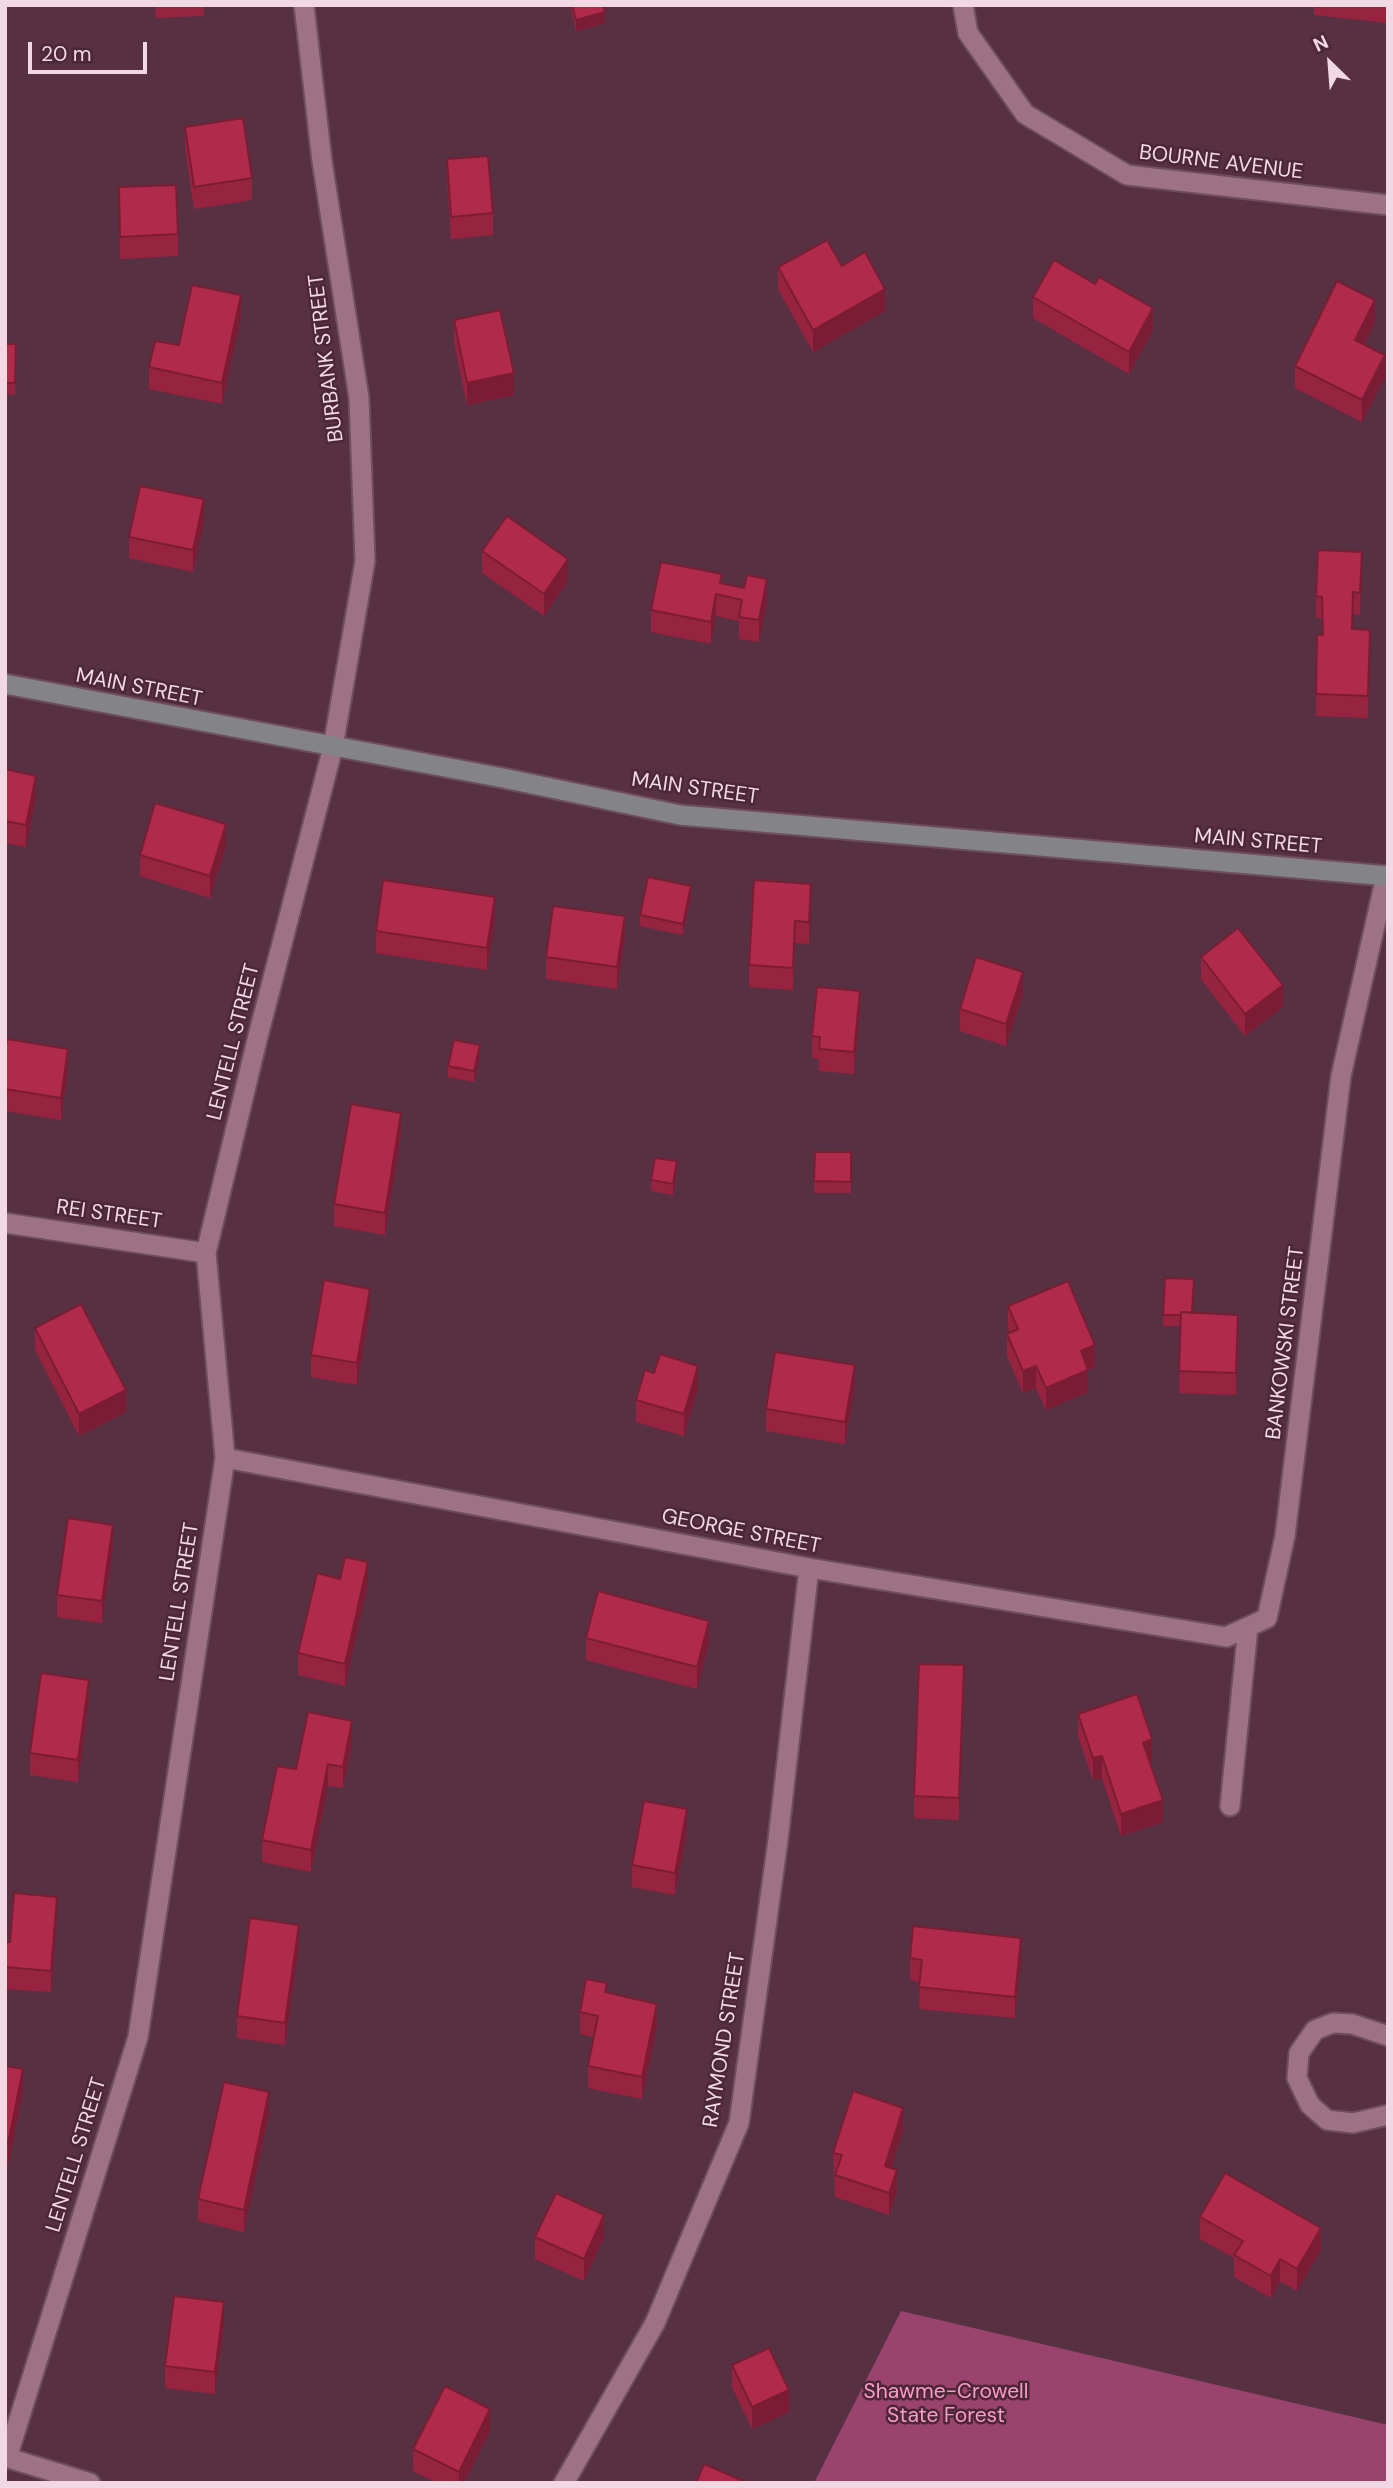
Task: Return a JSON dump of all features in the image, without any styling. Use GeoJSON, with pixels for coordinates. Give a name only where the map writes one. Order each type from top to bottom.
{"type":"FeatureCollection","features":[{"type":"Feature","properties":{"kind":"main road","name":"MAIN STREET"},"geometry":{"type":"LineString","coordinates":[[5,684],[680,814],[1387,876]]}},
{"type":"Feature","properties":{"kind":"street","name":"BURBANK STREET"},"geometry":{"type":"LineString","coordinates":[[304,5],[323,161],[359,398],[365,547],[365,561],[333,747]]}},
{"type":"Feature","properties":{"kind":"street","name":"BOURNE AVENUE"},"geometry":{"type":"LineString","coordinates":[[963,5],[968,33],[1025,114],[1126,175],[1388,205]]}},
{"type":"Feature","properties":{"kind":"street","name":"LENTELL STREET"},"geometry":{"type":"LineString","coordinates":[[6,2457],[138,2037],[225,1458],[206,1253],[260,1026],[333,747]]}},
{"type":"Feature","properties":{"kind":"street","name":"BANKOWSKI STREET"},"geometry":{"type":"LineString","coordinates":[[1248,1627],[1267,1618],[1285,1536],[1341,1076],[1387,876]]}},
{"type":"Feature","properties":{"kind":"street","name":"REI STREET"},"geometry":{"type":"LineString","coordinates":[[5,1223],[206,1253]]}},
{"type":"Feature","properties":{"kind":"street","name":"GEORGE STREET"},"geometry":{"type":"LineString","coordinates":[[225,1458],[809,1568],[1226,1637],[1248,1627]]}},
{"type":"Feature","properties":{"kind":"street","name":"RAYMOND STREET"},"geometry":{"type":"LineString","coordinates":[[564,2483],[655,2323],[739,2123],[778,1840],[809,1568]]}},
{"type":"Feature","properties":{"kind":"street"},"geometry":{"type":"LineString","coordinates":[[1230,1806],[1248,1627]]}},
{"type":"Feature","properties":{"kind":"street"},"geometry":{"type":"LineString","coordinates":[[1388,2036],[1352,2024],[1333,2023],[1315,2030],[1299,2053],[1297,2078],[1310,2105],[1327,2120],[1353,2123],[1388,2115]]}},
{"type":"Feature","properties":{"kind":"street"},"geometry":{"type":"LineString","coordinates":[[6,2457],[90,2483]]}},
{"type":"Feature","properties":{"kind":"green space","name":"Shawme-Crowell State Forest"},"geometry":{"type":"Polygon","coordinates":[[[901,2311],[1388,2425],[1388,2483],[814,2483],[901,2311]]]}},
{"type":"Feature","properties":{"kind":"building"},"geometry":{"type":"Polygon","coordinates":[[[572,5],[603,5],[605,12],[576,20],[572,5]]]}},
{"type":"Feature","properties":{"kind":"building"},"geometry":{"type":"Polygon","coordinates":[[[243,118],[252,178],[194,187],[185,127],[243,118]]]}},
{"type":"Feature","properties":{"kind":"building"},"geometry":{"type":"Polygon","coordinates":[[[488,156],[493,213],[451,217],[447,159],[488,156]]]}},
{"type":"Feature","properties":{"kind":"building"},"geometry":{"type":"Polygon","coordinates":[[[176,185],[178,234],[120,237],[119,187],[176,185]]]}},
{"type":"Feature","properties":{"kind":"building"},"geometry":{"type":"Polygon","coordinates":[[[827,240],[842,266],[865,252],[885,289],[813,330],[778,267],[827,240]]]}},
{"type":"Feature","properties":{"kind":"building"},"geometry":{"type":"Polygon","coordinates":[[[1054,260],[1095,284],[1099,277],[1153,308],[1129,352],[1033,297],[1054,260]]]}},
{"type":"Feature","properties":{"kind":"building"},"geometry":{"type":"Polygon","coordinates":[[[1337,281],[1375,300],[1355,340],[1385,355],[1362,400],[1295,366],[1337,281]]]}},
{"type":"Feature","properties":{"kind":"building"},"geometry":{"type":"Polygon","coordinates":[[[192,285],[241,295],[222,383],[149,367],[155,341],[179,345],[192,285]]]}},
{"type":"Feature","properties":{"kind":"building"},"geometry":{"type":"Polygon","coordinates":[[[500,310],[514,373],[467,383],[454,320],[500,310]]]}},
{"type":"Feature","properties":{"kind":"building"},"geometry":{"type":"Polygon","coordinates":[[[5,344],[16,344],[15,383],[5,383],[5,344]]]}},
{"type":"Feature","properties":{"kind":"building"},"geometry":{"type":"Polygon","coordinates":[[[140,486],[204,499],[193,550],[129,537],[140,486]]]}},
{"type":"Feature","properties":{"kind":"building"},"geometry":{"type":"Polygon","coordinates":[[[507,516],[568,559],[544,594],[482,551],[507,516]]]}},
{"type":"Feature","properties":{"kind":"building"},"geometry":{"type":"Polygon","coordinates":[[[1318,550],[1362,552],[1360,593],[1353,592],[1352,629],[1370,630],[1368,696],[1316,694],[1317,635],[1323,635],[1322,597],[1316,596],[1318,550]]]}},
{"type":"Feature","properties":{"kind":"building"},"geometry":{"type":"Polygon","coordinates":[[[661,562],[722,574],[720,583],[744,588],[747,575],[767,579],[759,620],[739,617],[742,600],[716,594],[711,622],[651,610],[661,562]]]}},
{"type":"Feature","properties":{"kind":"building"},"geometry":{"type":"Polygon","coordinates":[[[5,769],[36,776],[26,825],[5,821],[5,769]]]}},
{"type":"Feature","properties":{"kind":"building"},"geometry":{"type":"Polygon","coordinates":[[[155,803],[226,824],[210,876],[140,855],[155,803]]]}},
{"type":"Feature","properties":{"kind":"building"},"geometry":{"type":"Polygon","coordinates":[[[648,877],[691,886],[683,924],[640,915],[648,877]]]}},
{"type":"Feature","properties":{"kind":"building"},"geometry":{"type":"Polygon","coordinates":[[[383,880],[495,897],[487,948],[376,931],[383,880]]]}},
{"type":"Feature","properties":{"kind":"building"},"geometry":{"type":"Polygon","coordinates":[[[754,880],[811,884],[809,922],[795,921],[793,968],[749,965],[754,880]]]}},
{"type":"Feature","properties":{"kind":"building"},"geometry":{"type":"Polygon","coordinates":[[[553,906],[625,916],[617,967],[546,957],[553,906]]]}},
{"type":"Feature","properties":{"kind":"building"},"geometry":{"type":"Polygon","coordinates":[[[1238,928],[1283,985],[1245,1014],[1201,957],[1238,928]]]}},
{"type":"Feature","properties":{"kind":"building"},"geometry":{"type":"Polygon","coordinates":[[[976,957],[1023,972],[1006,1024],[960,1009],[976,957]]]}},
{"type":"Feature","properties":{"kind":"building"},"geometry":{"type":"Polygon","coordinates":[[[817,987],[860,991],[854,1052],[819,1049],[820,1037],[812,1036],[817,987]]]}},
{"type":"Feature","properties":{"kind":"building"},"geometry":{"type":"Polygon","coordinates":[[[7,1039],[68,1049],[61,1098],[5,1089],[7,1039]]]}},
{"type":"Feature","properties":{"kind":"building"},"geometry":{"type":"Polygon","coordinates":[[[454,1040],[480,1045],[474,1071],[448,1066],[454,1040]]]}},
{"type":"Feature","properties":{"kind":"building"},"geometry":{"type":"Polygon","coordinates":[[[351,1104],[401,1113],[385,1213],[334,1204],[351,1104]]]}},
{"type":"Feature","properties":{"kind":"building"},"geometry":{"type":"Polygon","coordinates":[[[815,1152],[851,1152],[851,1182],[814,1181],[815,1152]]]}},
{"type":"Feature","properties":{"kind":"building"},"geometry":{"type":"Polygon","coordinates":[[[655,1158],[677,1161],[673,1184],[651,1180],[655,1158]]]}},
{"type":"Feature","properties":{"kind":"building"},"geometry":{"type":"Polygon","coordinates":[[[1165,1278],[1194,1279],[1192,1313],[1163,1315],[1165,1278]]]}},
{"type":"Feature","properties":{"kind":"building"},"geometry":{"type":"Polygon","coordinates":[[[324,1280],[370,1289],[357,1363],[311,1355],[324,1280]]]}},
{"type":"Feature","properties":{"kind":"building"},"geometry":{"type":"Polygon","coordinates":[[[1068,1281],[1095,1345],[1081,1351],[1088,1370],[1046,1388],[1036,1366],[1023,1371],[1007,1334],[1018,1329],[1008,1306],[1068,1281]]]}},
{"type":"Feature","properties":{"kind":"building"},"geometry":{"type":"Polygon","coordinates":[[[81,1304],[126,1390],[79,1414],[35,1328],[81,1304]]]}},
{"type":"Feature","properties":{"kind":"building"},"geometry":{"type":"Polygon","coordinates":[[[1181,1312],[1238,1315],[1236,1373],[1179,1371],[1181,1312]]]}},
{"type":"Feature","properties":{"kind":"building"},"geometry":{"type":"Polygon","coordinates":[[[775,1352],[855,1365],[845,1422],[766,1409],[775,1352]]]}},
{"type":"Feature","properties":{"kind":"building"},"geometry":{"type":"Polygon","coordinates":[[[660,1354],[698,1366],[684,1414],[636,1400],[645,1370],[654,1373],[660,1354]]]}},
{"type":"Feature","properties":{"kind":"building"},"geometry":{"type":"Polygon","coordinates":[[[68,1518],[113,1525],[102,1601],[57,1595],[68,1518]]]}},
{"type":"Feature","properties":{"kind":"building"},"geometry":{"type":"Polygon","coordinates":[[[345,1557],[368,1562],[345,1664],[298,1653],[317,1573],[340,1579],[345,1557]]]}},
{"type":"Feature","properties":{"kind":"building"},"geometry":{"type":"Polygon","coordinates":[[[598,1591],[709,1621],[697,1667],[586,1638],[598,1591]]]}},
{"type":"Feature","properties":{"kind":"building"},"geometry":{"type":"Polygon","coordinates":[[[919,1664],[964,1665],[959,1798],[914,1796],[919,1664]]]}},
{"type":"Feature","properties":{"kind":"building"},"geometry":{"type":"Polygon","coordinates":[[[41,1673],[89,1680],[78,1760],[30,1753],[41,1673]]]}},
{"type":"Feature","properties":{"kind":"building"},"geometry":{"type":"Polygon","coordinates":[[[1137,1694],[1152,1739],[1143,1743],[1163,1800],[1121,1814],[1102,1756],[1093,1758],[1078,1714],[1137,1694]]]}},
{"type":"Feature","properties":{"kind":"building"},"geometry":{"type":"Polygon","coordinates":[[[308,1712],[352,1721],[343,1767],[328,1764],[311,1850],[262,1840],[277,1766],[296,1769],[308,1712]]]}},
{"type":"Feature","properties":{"kind":"building"},"geometry":{"type":"Polygon","coordinates":[[[644,1801],[687,1809],[675,1873],[632,1865],[644,1801]]]}},
{"type":"Feature","properties":{"kind":"building"},"geometry":{"type":"Polygon","coordinates":[[[14,1893],[57,1897],[51,1971],[5,1967],[5,1942],[10,1942],[14,1893]]]}},
{"type":"Feature","properties":{"kind":"building"},"geometry":{"type":"Polygon","coordinates":[[[250,1918],[299,1925],[285,2023],[237,2016],[250,1918]]]}},
{"type":"Feature","properties":{"kind":"building"},"geometry":{"type":"Polygon","coordinates":[[[913,1926],[1021,1938],[1015,1997],[919,1987],[922,1960],[910,1958],[913,1926]]]}},
{"type":"Feature","properties":{"kind":"building"},"geometry":{"type":"Polygon","coordinates":[[[586,1979],[607,1983],[605,1992],[657,2004],[642,2077],[588,2066],[598,2016],[580,2012],[586,1979]]]}},
{"type":"Feature","properties":{"kind":"building"},"geometry":{"type":"Polygon","coordinates":[[[5,2066],[23,2069],[8,2144],[5,2143],[5,2066]]]}},
{"type":"Feature","properties":{"kind":"building"},"geometry":{"type":"Polygon","coordinates":[[[224,2082],[269,2092],[244,2210],[198,2199],[224,2082]]]}},
{"type":"Feature","properties":{"kind":"building"},"geometry":{"type":"Polygon","coordinates":[[[853,2091],[903,2108],[885,2166],[897,2170],[889,2193],[835,2175],[842,2155],[833,2153],[853,2091]]]}},
{"type":"Feature","properties":{"kind":"building"},"geometry":{"type":"Polygon","coordinates":[[[1225,2173],[1321,2228],[1297,2269],[1280,2259],[1271,2276],[1234,2255],[1243,2241],[1200,2217],[1225,2173]]]}},
{"type":"Feature","properties":{"kind":"building"},"geometry":{"type":"Polygon","coordinates":[[[556,2193],[604,2215],[584,2259],[535,2237],[556,2193]]]}},
{"type":"Feature","properties":{"kind":"building"},"geometry":{"type":"Polygon","coordinates":[[[174,2296],[224,2302],[215,2372],[165,2366],[174,2296]]]}},
{"type":"Feature","properties":{"kind":"building"},"geometry":{"type":"Polygon","coordinates":[[[769,2348],[789,2390],[752,2407],[732,2365],[769,2348]]]}},
{"type":"Feature","properties":{"kind":"building"},"geometry":{"type":"Polygon","coordinates":[[[445,2386],[490,2409],[459,2472],[413,2449],[445,2386]]]}},
{"type":"Feature","properties":{"kind":"building"},"geometry":{"type":"Polygon","coordinates":[[[704,2464],[748,2483],[696,2483],[704,2464]]]}}]}
